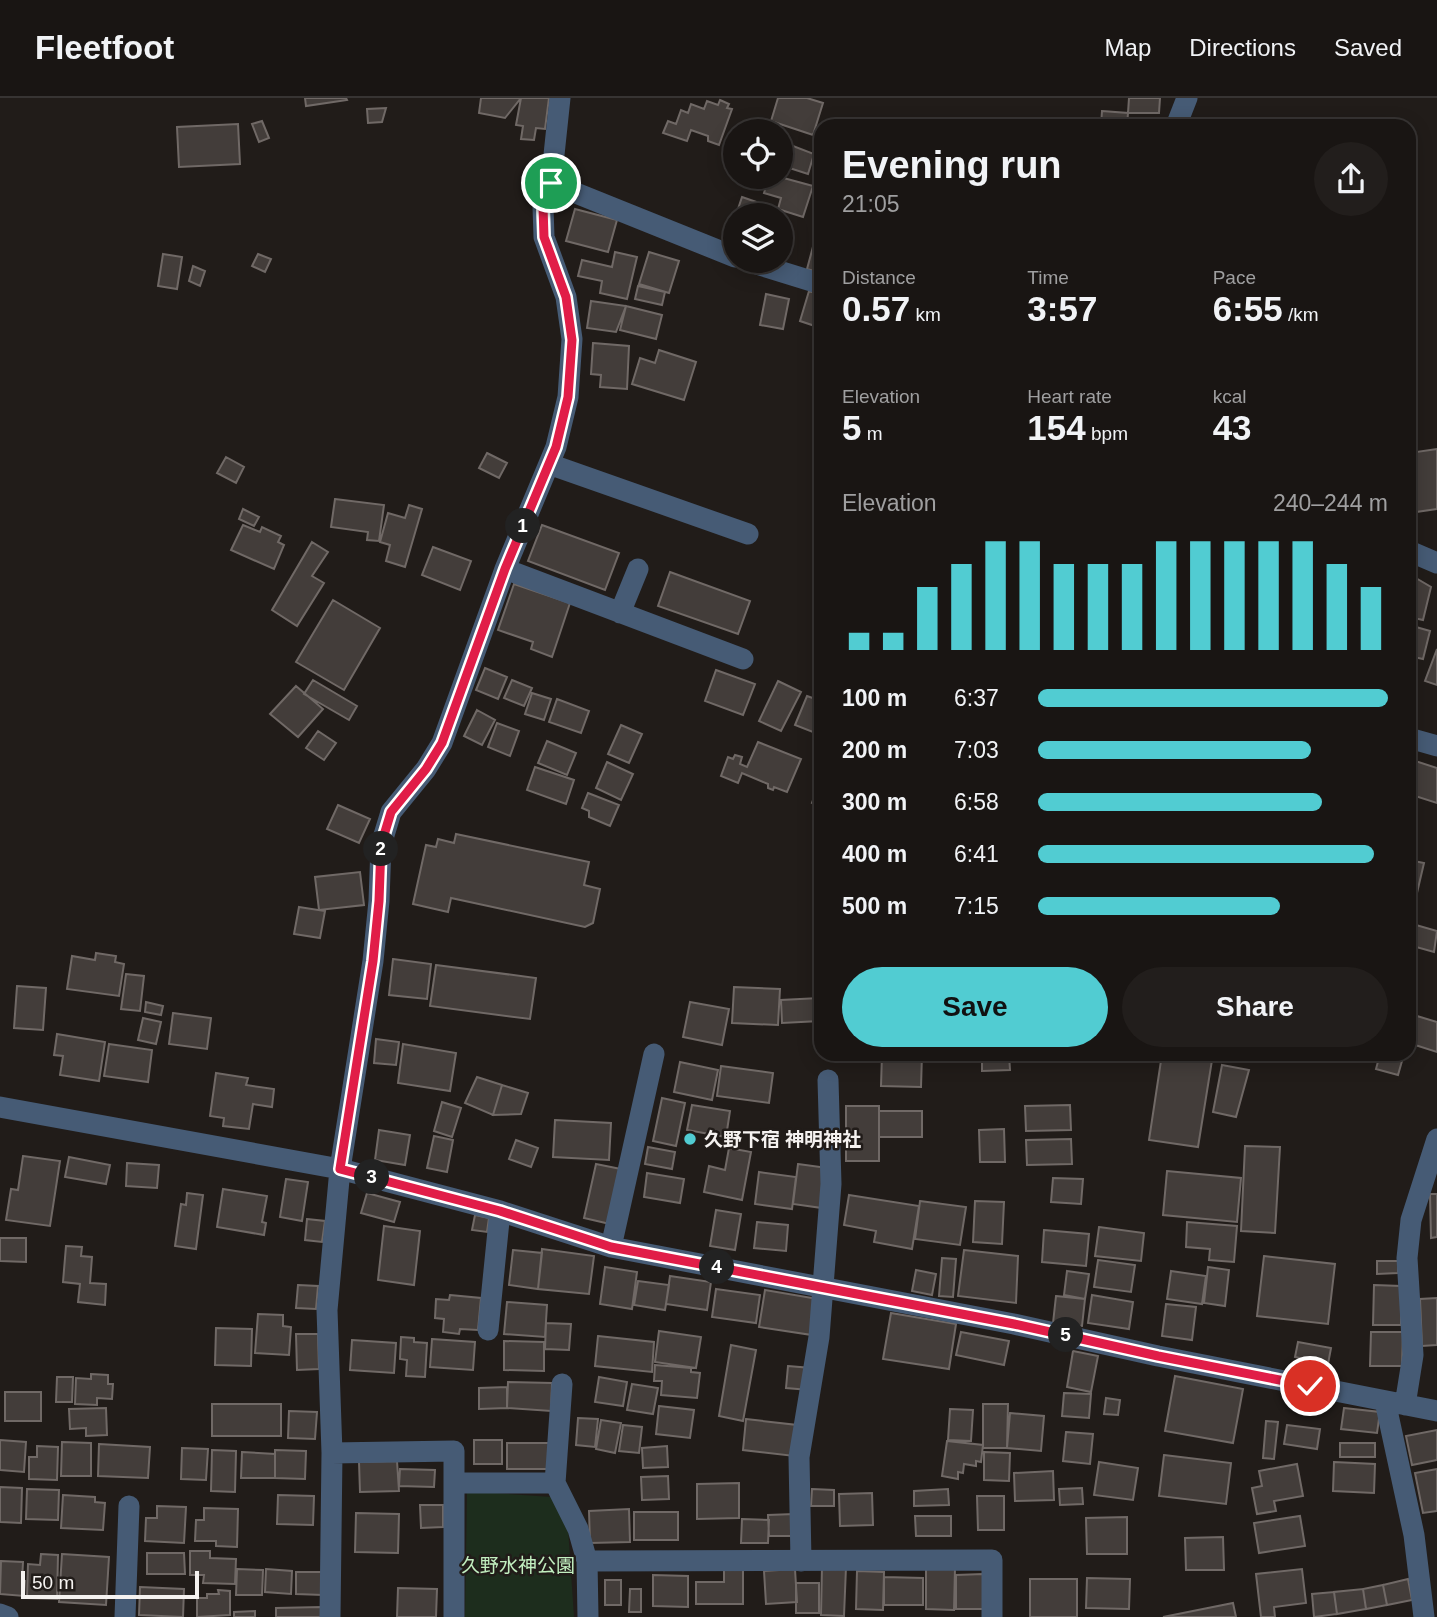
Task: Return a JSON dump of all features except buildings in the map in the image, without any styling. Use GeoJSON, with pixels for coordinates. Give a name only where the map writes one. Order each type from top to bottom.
{"type":"FeatureCollection","features":[{"type":"Feature","properties":{"kind":"street"},"geometry":{"type":"LineString","coordinates":[[330,1617],[332,1453],[327,1310],[340,1169],[373,961],[381,845],[391,812],[426,769],[442,743],[505,569],[556,447],[568,397],[572,340],[566,297],[544,237],[543,207],[551,183],[560,98]]}},
{"type":"Feature","properties":{"kind":"street"},"geometry":{"type":"LineString","coordinates":[[1179,119],[1187,98]]}},
{"type":"Feature","properties":{"kind":"street"},"geometry":{"type":"LineString","coordinates":[[551,183],[723,252]]}},
{"type":"Feature","properties":{"kind":"street"},"geometry":{"type":"LineString","coordinates":[[786,273],[814,282]]}},
{"type":"Feature","properties":{"kind":"street"},"geometry":{"type":"LineString","coordinates":[[549,464],[748,534]]}},
{"type":"Feature","properties":{"kind":"street"},"geometry":{"type":"LineString","coordinates":[[1416,554],[1437,563]]}},
{"type":"Feature","properties":{"kind":"street"},"geometry":{"type":"LineString","coordinates":[[505,569],[743,659]]}},
{"type":"Feature","properties":{"kind":"street"},"geometry":{"type":"LineString","coordinates":[[620,613],[638,569]]}},
{"type":"Feature","properties":{"kind":"street"},"geometry":{"type":"LineString","coordinates":[[1416,740],[1437,746]]}},
{"type":"Feature","properties":{"kind":"street"},"geometry":{"type":"LineString","coordinates":[[611,1247],[654,1054]]}},
{"type":"Feature","properties":{"kind":"street"},"geometry":{"type":"LineString","coordinates":[[801,1561],[799,1457],[817,1350],[831,1184],[828,1080]]}},
{"type":"Feature","properties":{"kind":"street"},"geometry":{"type":"LineString","coordinates":[[0,1107],[340,1169],[500,1211],[611,1247],[823,1286],[1437,1411]]}},
{"type":"Feature","properties":{"kind":"street"},"geometry":{"type":"LineString","coordinates":[[1424,1617],[1395,1403],[1413,1355],[1407,1258],[1410,1220],[1437,1139]]}},
{"type":"Feature","properties":{"kind":"street"},"geometry":{"type":"LineString","coordinates":[[488,1330],[500,1211]]}},
{"type":"Feature","properties":{"kind":"street"},"geometry":{"type":"LineString","coordinates":[[562,1384],[555,1483],[578,1529],[587,1561],[588,1617]]}},
{"type":"Feature","properties":{"kind":"street"},"geometry":{"type":"LineString","coordinates":[[332,1453],[454,1451],[454,1617]]}},
{"type":"Feature","properties":{"kind":"street"},"geometry":{"type":"LineString","coordinates":[[454,1483],[555,1483]]}},
{"type":"Feature","properties":{"kind":"street"},"geometry":{"type":"LineString","coordinates":[[125,1617],[129,1506]]}},
{"type":"Feature","properties":{"kind":"street"},"geometry":{"type":"LineString","coordinates":[[587,1561],[992,1560],[992,1617]]}},
{"type":"Feature","properties":{"kind":"street"},"geometry":{"type":"LineString","coordinates":[[0,1614],[8,1617]]}},
{"type":"Feature","properties":{"kind":"green space","name":"久野水神公園"},"geometry":{"type":"Polygon","coordinates":[[[467,1491],[566,1498],[574,1617],[465,1617],[467,1491]]]}},
{"type":"Feature","properties":{"kind":"place","name":"久野下宿 神明神社"},"geometry":{"type":"Point","coordinates":[690,1139]}},
{"type":"Feature","properties":{"kind":"route"},"geometry":{"type":"LineString","coordinates":[[551,183],[543,207],[544,237],[566,297],[572,340],[568,397],[556,447],[505,569],[442,743],[426,769],[391,812],[381,845],[373,961],[340,1169],[500,1211],[611,1247],[823,1286],[1310,1386]]}}]}
